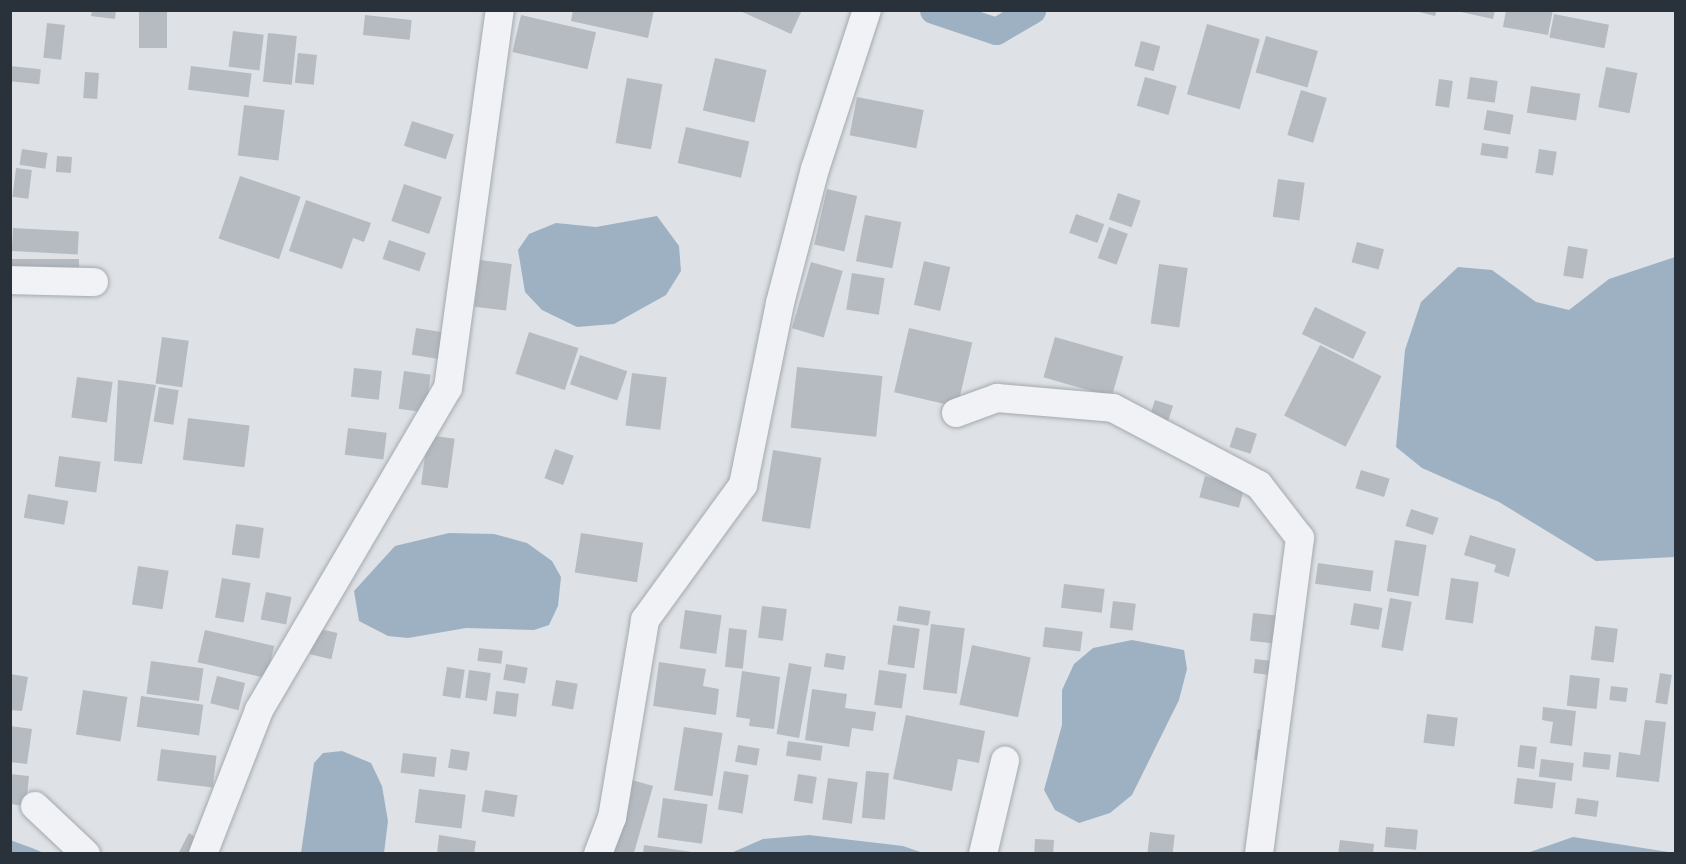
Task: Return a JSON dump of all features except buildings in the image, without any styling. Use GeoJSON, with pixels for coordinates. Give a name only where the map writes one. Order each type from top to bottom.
{"type":"FeatureCollection","features":[{"type":"Feature","properties":{"kind":"street"},"geometry":{"type":"LineString","coordinates":[[203,854],[259,710],[448,388],[500,10]]}},
{"type":"Feature","properties":{"kind":"street"},"geometry":{"type":"LineString","coordinates":[[598,854],[612,818],[645,620],[743,485],[780,303],[855,43],[867,10]]}},
{"type":"Feature","properties":{"kind":"street"},"geometry":{"type":"LineString","coordinates":[[10,280],[94,282]]}},
{"type":"Feature","properties":{"kind":"street"},"geometry":{"type":"LineString","coordinates":[[956,412],[997,398],[1113,408],[1259,485],[1300,538],[1259,854]]}},
{"type":"Feature","properties":{"kind":"street"},"geometry":{"type":"LineString","coordinates":[[983,854],[1005,760]]}},
{"type":"Feature","properties":{"kind":"street"},"geometry":{"type":"LineString","coordinates":[[35,806],[86,854]]}},
{"type":"Feature","properties":{"kind":"water"},"geometry":{"type":"Polygon","coordinates":[[[657,216],[679,246],[681,271],[666,295],[614,324],[577,327],[542,310],[525,292],[518,250],[529,234],[556,223],[596,227],[657,216]]]}},
{"type":"Feature","properties":{"kind":"water"},"geometry":{"type":"Polygon","coordinates":[[[1675,257],[1675,557],[1596,561],[1499,502],[1422,468],[1396,447],[1405,350],[1421,302],[1458,267],[1492,270],[1536,302],[1569,310],[1609,279],[1675,257]]]}},
{"type":"Feature","properties":{"kind":"water"},"geometry":{"type":"Polygon","coordinates":[[[449,533],[494,534],[527,543],[552,561],[561,577],[558,606],[549,625],[534,630],[466,628],[408,638],[388,636],[359,621],[354,591],[395,546],[449,533]]]}},
{"type":"Feature","properties":{"kind":"water"},"geometry":{"type":"Polygon","coordinates":[[[1132,640],[1184,650],[1187,669],[1179,700],[1132,795],[1110,813],[1079,823],[1055,810],[1044,790],[1062,725],[1062,690],[1074,664],[1093,648],[1132,640]]]}},
{"type":"Feature","properties":{"kind":"water"},"geometry":{"type":"Polygon","coordinates":[[[342,751],[371,763],[382,786],[388,821],[384,853],[301,853],[314,763],[323,753],[342,751]]]}},
{"type":"Feature","properties":{"kind":"water"},"geometry":{"type":"Polygon","coordinates":[[[809,835],[903,846],[923,853],[731,853],[763,839],[809,835]]]}},
{"type":"Feature","properties":{"kind":"water"},"geometry":{"type":"Polygon","coordinates":[[[1573,837],[1675,853],[1527,853],[1573,837]]]}},
{"type":"Feature","properties":{"kind":"water"},"geometry":{"type":"Polygon","coordinates":[[[10,840],[32,848],[44,853],[11,853],[10,840]]]}},
{"type":"Feature","properties":{"kind":"waterway"},"geometry":{"type":"LineString","coordinates":[[933,10],[996,31],[1032,10]]}}]}
